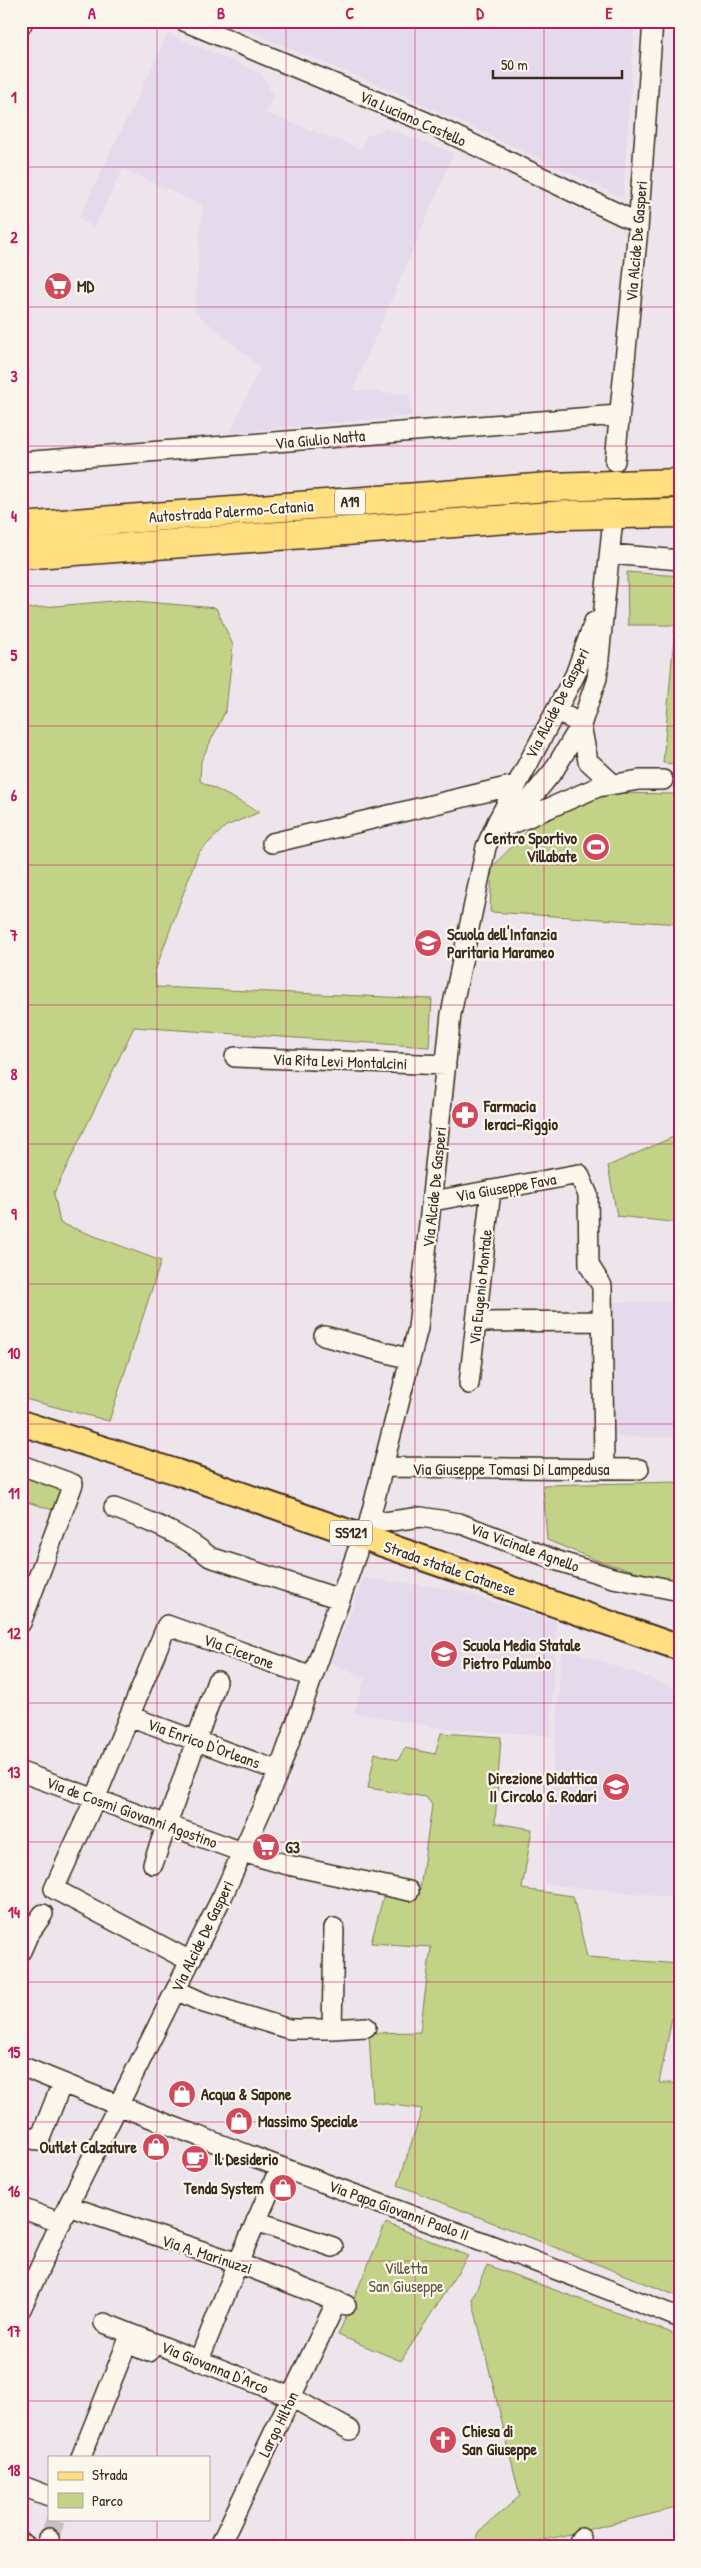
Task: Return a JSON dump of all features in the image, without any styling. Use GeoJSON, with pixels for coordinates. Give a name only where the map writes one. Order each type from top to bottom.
{"type":"FeatureCollection","features":[{"type":"Feature","properties":{"kind":"highway","name":"Autostrada Palermo-Catania"},"geometry":{"type":"LineString","coordinates":[[21,527],[549,487],[680,484]]}},
{"type":"Feature","properties":{"kind":"highway","name":"Autostrada Palermo-Catania"},"geometry":{"type":"LineString","coordinates":[[21,555],[554,516],[680,513]]}},
{"type":"Feature","properties":{"kind":"main road","name":"Strada statale Catanese"},"geometry":{"type":"LineString","coordinates":[[21,1423],[177,1472],[680,1648]]}},
{"type":"Feature","properties":{"kind":"street"},"geometry":{"type":"LineString","coordinates":[[21,26],[24,21]]}},
{"type":"Feature","properties":{"kind":"street","name":"Via Luciano Castello"},"geometry":{"type":"LineString","coordinates":[[184,21],[426,122],[638,223]]}},
{"type":"Feature","properties":{"kind":"street","name":"Via Alcide De Gasperi"},"geometry":{"type":"LineString","coordinates":[[615,461],[638,223],[653,21]]}},
{"type":"Feature","properties":{"kind":"street","name":"Via Giulio Natta"},"geometry":{"type":"LineString","coordinates":[[21,462],[618,415]]}},
{"type":"Feature","properties":{"kind":"street","name":"Via Alcide De Gasperi"},"geometry":{"type":"LineString","coordinates":[[369,1519],[418,1328],[433,1201],[451,1014],[486,847],[503,824],[554,770],[581,725],[597,678],[612,528]]}},
{"type":"Feature","properties":{"kind":"street"},"geometry":{"type":"LineString","coordinates":[[610,554],[680,560]]}},
{"type":"Feature","properties":{"kind":"street","name":"Via Alcide De Gasperi"},"geometry":{"type":"LineString","coordinates":[[503,824],[516,785],[557,710],[587,648],[607,581]]}},
{"type":"Feature","properties":{"kind":"street"},"geometry":{"type":"LineString","coordinates":[[557,710],[581,725],[588,761],[613,784]]}},
{"type":"Feature","properties":{"kind":"street"},"geometry":{"type":"LineString","coordinates":[[531,757],[554,770]]}},
{"type":"Feature","properties":{"kind":"street"},"geometry":{"type":"LineString","coordinates":[[503,824],[598,787],[639,780],[663,780]]}},
{"type":"Feature","properties":{"kind":"street"},"geometry":{"type":"LineString","coordinates":[[272,843],[516,785]]}},
{"type":"Feature","properties":{"kind":"street","name":"Via Rita Levi Montalcini"},"geometry":{"type":"LineString","coordinates":[[235,1057],[446,1065]]}},
{"type":"Feature","properties":{"kind":"street","name":"Via Giuseppe Fava"},"geometry":{"type":"LineString","coordinates":[[433,1201],[579,1174],[588,1195],[589,1265],[602,1286],[602,1321]]}},
{"type":"Feature","properties":{"kind":"street","name":"Via Eugenio Montale"},"geometry":{"type":"LineString","coordinates":[[468,1384],[490,1190]]}},
{"type":"Feature","properties":{"kind":"street"},"geometry":{"type":"LineString","coordinates":[[476,1322],[602,1321],[604,1469]]}},
{"type":"Feature","properties":{"kind":"street"},"geometry":{"type":"LineString","coordinates":[[324,1336],[410,1359]]}},
{"type":"Feature","properties":{"kind":"street"},"geometry":{"type":"LineString","coordinates":[[21,1465],[73,1484],[21,1623]]}},
{"type":"Feature","properties":{"kind":"street","name":"Via Giuseppe Tomasi Di Lampedusa"},"geometry":{"type":"LineString","coordinates":[[383,1467],[639,1469]]}},
{"type":"Feature","properties":{"kind":"street"},"geometry":{"type":"LineString","coordinates":[[114,1508],[154,1523],[193,1543],[210,1557],[340,1599]]}},
{"type":"Feature","properties":{"kind":"street","name":"Via Vicinale Agnello"},"geometry":{"type":"LineString","coordinates":[[369,1519],[384,1522],[421,1517],[459,1522],[558,1561],[612,1578],[680,1591]]}},
{"type":"Feature","properties":{"kind":"street","name":"Via Alcide De Gasperi"},"geometry":{"type":"LineString","coordinates":[[21,2309],[64,2215],[190,1961],[279,1771],[357,1552]]}},
{"type":"Feature","properties":{"kind":"street","name":"Via Cicerone"},"geometry":{"type":"LineString","coordinates":[[167,1625],[312,1677]]}},
{"type":"Feature","properties":{"kind":"street","name":"Via Enrico D'Orleans"},"geometry":{"type":"LineString","coordinates":[[167,1625],[96,1798],[54,1890],[190,1961]]}},
{"type":"Feature","properties":{"kind":"street"},"geometry":{"type":"LineString","coordinates":[[153,1864],[217,1681]]}},
{"type":"Feature","properties":{"kind":"street","name":"Via Enrico D'Orleans"},"geometry":{"type":"LineString","coordinates":[[130,1716],[279,1771]]}},
{"type":"Feature","properties":{"kind":"street","name":"Via de Cosmi Giovanni Agostino"},"geometry":{"type":"LineString","coordinates":[[21,1772],[242,1852],[288,1865],[409,1891]]}},
{"type":"Feature","properties":{"kind":"street"},"geometry":{"type":"LineString","coordinates":[[21,1951],[28,1935],[43,1914]]}},
{"type":"Feature","properties":{"kind":"street"},"geometry":{"type":"LineString","coordinates":[[332,2029],[334,1928]]}},
{"type":"Feature","properties":{"kind":"street"},"geometry":{"type":"LineString","coordinates":[[176,1990],[204,2002],[289,2029],[366,2028]]}},
{"type":"Feature","properties":{"kind":"street","name":"Via Papa Giovanni Paolo II"},"geometry":{"type":"LineString","coordinates":[[21,2066],[118,2106],[280,2168],[502,2248],[680,2318]]}},
{"type":"Feature","properties":{"kind":"street"},"geometry":{"type":"LineString","coordinates":[[21,2135],[38,2141],[62,2082]]}},
{"type":"Feature","properties":{"kind":"street"},"geometry":{"type":"LineString","coordinates":[[199,2360],[238,2263],[280,2168]]}},
{"type":"Feature","properties":{"kind":"street","name":"Via A. Marinuzzi"},"geometry":{"type":"LineString","coordinates":[[21,2208],[64,2215],[238,2263],[342,2303]]}},
{"type":"Feature","properties":{"kind":"street"},"geometry":{"type":"LineString","coordinates":[[256,2221],[333,2247]]}},
{"type":"Feature","properties":{"kind":"street","name":"Largo Hilton"},"geometry":{"type":"LineString","coordinates":[[219,2547],[291,2397],[342,2303]]}},
{"type":"Feature","properties":{"kind":"street","name":"Via Giovanna D'Arco"},"geometry":{"type":"LineString","coordinates":[[104,2323],[291,2397],[350,2430]]}},
{"type":"Feature","properties":{"kind":"street"},"geometry":{"type":"LineString","coordinates":[[81,2456],[127,2343],[238,2387],[243,2377]]}},
{"type":"Feature","properties":{"kind":"street"},"geometry":{"type":"LineString","coordinates":[[25,2487],[48,2496]]}},
{"type":"Feature","properties":{"kind":"shaded area"},"geometry":{"type":"Polygon","coordinates":[[[223,21],[635,21],[623,198],[405,96],[223,21]]]}},
{"type":"Feature","properties":{"kind":"shaded area"},"geometry":{"type":"Polygon","coordinates":[[[168,34],[261,73],[273,95],[266,113],[361,149],[365,137],[386,128],[454,153],[353,390],[410,394],[411,416],[230,433],[260,367],[195,312],[202,205],[123,169],[94,229],[79,217],[168,34]]]}},
{"type":"Feature","properties":{"kind":"shaded area"},"geometry":{"type":"Polygon","coordinates":[[[680,1301],[680,1437],[614,1437],[613,1302],[680,1301]]]}},
{"type":"Feature","properties":{"kind":"shaded area","name":"Scuola Media Statale Pietro Palumbo"},"geometry":{"type":"Polygon","coordinates":[[[364,1578],[453,1589],[556,1621],[551,1736],[439,1728],[354,1713],[365,1678],[331,1662],[364,1578]]]}},
{"type":"Feature","properties":{"kind":"shaded area","name":"Direzione Didattica II Circolo G. Rodari"},"geometry":{"type":"Polygon","coordinates":[[[562,1647],[680,1689],[680,1898],[544,1884],[562,1647]]]}},
{"type":"Feature","properties":{"kind":"green space","name":"Centro Sportivo Villabate"},"geometry":{"type":"Polygon","coordinates":[[[627,572],[680,576],[680,924],[490,912],[492,867],[531,827],[607,793],[675,794],[674,764],[663,763],[675,625],[628,625],[627,572]]]}},
{"type":"Feature","properties":{"kind":"green space"},"geometry":{"type":"Polygon","coordinates":[[[124,600],[216,608],[233,645],[226,710],[201,761],[200,781],[260,812],[226,826],[198,853],[155,971],[156,987],[432,999],[429,1047],[134,1027],[54,1193],[60,1223],[161,1261],[109,1421],[21,1398],[21,609],[124,600]]]}},
{"type":"Feature","properties":{"kind":"green space"},"geometry":{"type":"Polygon","coordinates":[[[680,1134],[680,1223],[617,1216],[608,1166],[680,1134]]]}},
{"type":"Feature","properties":{"kind":"green space"},"geometry":{"type":"Polygon","coordinates":[[[21,1474],[63,1488],[62,1513],[21,1500],[21,1474]]]}},
{"type":"Feature","properties":{"kind":"green space"},"geometry":{"type":"Polygon","coordinates":[[[680,1482],[680,1580],[669,1580],[601,1562],[547,1540],[543,1485],[680,1482]]]}},
{"type":"Feature","properties":{"kind":"green space"},"geometry":{"type":"Polygon","coordinates":[[[441,1733],[501,1737],[495,1823],[532,1829],[522,1889],[573,1896],[587,1957],[680,1964],[680,1978],[659,2083],[680,2083],[680,2297],[398,2185],[422,2109],[373,2102],[369,2033],[420,2032],[431,1947],[371,1943],[384,1894],[404,1898],[419,1896],[432,1805],[426,1797],[368,1788],[375,1753],[398,1760],[405,1748],[435,1754],[441,1733]]]}},
{"type":"Feature","properties":{"kind":"green space","name":"Villetta San Giuseppe"},"geometry":{"type":"Polygon","coordinates":[[[386,2223],[468,2256],[401,2361],[338,2335],[386,2223]]]}},
{"type":"Feature","properties":{"kind":"green space"},"geometry":{"type":"Polygon","coordinates":[[[487,2265],[680,2336],[680,2507],[517,2547],[472,2547],[480,2531],[520,2496],[472,2299],[487,2265]]]}},
{"type":"Feature","properties":{"kind":"tunnel"},"geometry":{"type":"LineString","coordinates":[[49,2538],[56,2520]]}},
{"type":"Feature","properties":{"kind":"place","name":"MD"},"geometry":{"type":"Point","coordinates":[58,286]}},
{"type":"Feature","properties":{"kind":"place","name":"Centro Sportivo Villabate"},"geometry":{"type":"Point","coordinates":[596,847]}},
{"type":"Feature","properties":{"kind":"place","name":"Scuola dell'Infanzia Paritaria Marameo"},"geometry":{"type":"Point","coordinates":[428,943]}},
{"type":"Feature","properties":{"kind":"place","name":"Farmacia Ieraci-Riggio"},"geometry":{"type":"Point","coordinates":[465,1115]}},
{"type":"Feature","properties":{"kind":"place","name":"Scuola Media Statale Pietro Palumbo"},"geometry":{"type":"Point","coordinates":[444,1654]}},
{"type":"Feature","properties":{"kind":"place","name":"Direzione Didattica II Circolo G. Rodari"},"geometry":{"type":"Point","coordinates":[616,1787]}},
{"type":"Feature","properties":{"kind":"place","name":"G3"},"geometry":{"type":"Point","coordinates":[266,1847]}},
{"type":"Feature","properties":{"kind":"place","name":"Acqua & Sapone"},"geometry":{"type":"Point","coordinates":[182,2094]}},
{"type":"Feature","properties":{"kind":"place","name":"Massimo Speciale"},"geometry":{"type":"Point","coordinates":[239,2121]}},
{"type":"Feature","properties":{"kind":"place","name":"Outlet Calzature"},"geometry":{"type":"Point","coordinates":[156,2147]}},
{"type":"Feature","properties":{"kind":"place","name":"Il Desiderio"},"geometry":{"type":"Point","coordinates":[195,2159]}},
{"type":"Feature","properties":{"kind":"place","name":"Tenda System"},"geometry":{"type":"Point","coordinates":[283,2188]}},
{"type":"Feature","properties":{"kind":"place","name":"Chiesa di San Giuseppe"},"geometry":{"type":"Point","coordinates":[443,2440]}}]}
